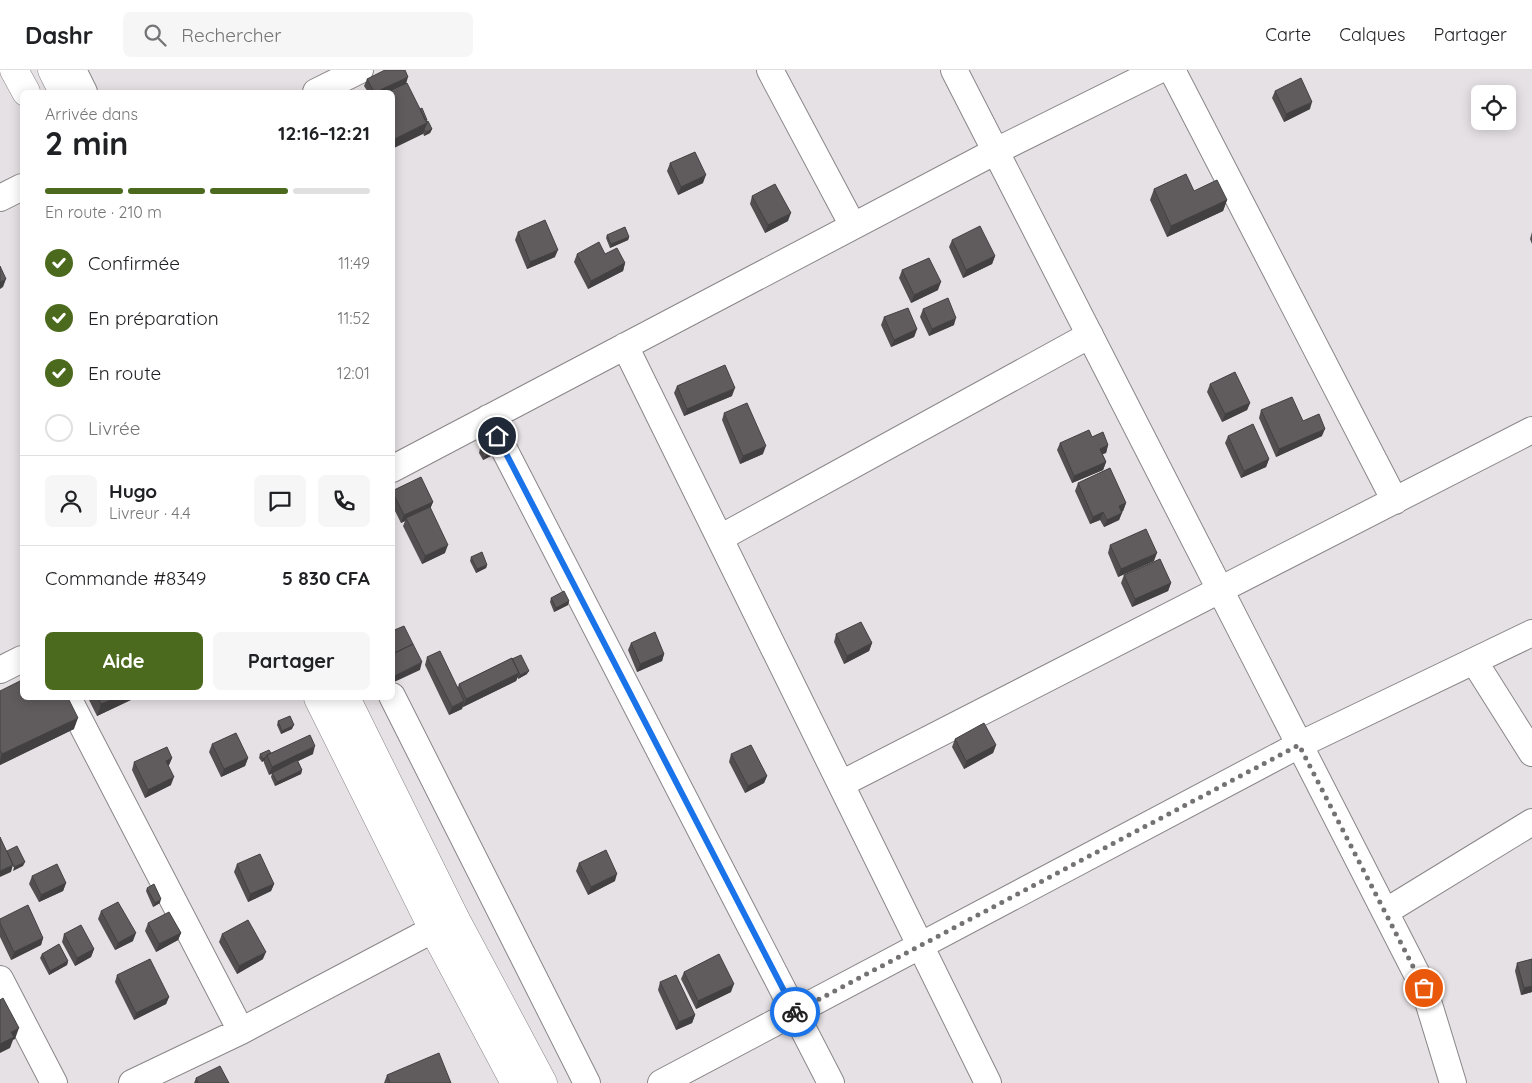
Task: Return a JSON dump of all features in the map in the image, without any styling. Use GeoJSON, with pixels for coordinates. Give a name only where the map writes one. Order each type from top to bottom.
{"type":"FeatureCollection","features":[{"type":"Feature","properties":{"kind":"main road"},"geometry":{"type":"LineString","coordinates":[[14,70],[25,90]]}},
{"type":"Feature","properties":{"kind":"main road"},"geometry":{"type":"LineString","coordinates":[[52,70],[62,90]]}},
{"type":"Feature","properties":{"kind":"main road"},"geometry":{"type":"LineString","coordinates":[[319,700],[444,923],[543,1083]]}},
{"type":"Feature","properties":{"kind":"main road"},"geometry":{"type":"LineString","coordinates":[[347,700],[515,1083]]}},
{"type":"Feature","properties":{"kind":"street"},"geometry":{"type":"LineString","coordinates":[[73,70],[83,90]]}},
{"type":"Feature","properties":{"kind":"street"},"geometry":{"type":"LineString","coordinates":[[316,84],[360,70]]}},
{"type":"Feature","properties":{"kind":"street"},"geometry":{"type":"LineString","coordinates":[[770,70],[853,226]]}},
{"type":"Feature","properties":{"kind":"street"},"geometry":{"type":"LineString","coordinates":[[954,70],[1424,988],[1453,1083]]}},
{"type":"Feature","properties":{"kind":"street"},"geometry":{"type":"LineString","coordinates":[[395,467],[996,151],[1159,70]]}},
{"type":"Feature","properties":{"kind":"street"},"geometry":{"type":"LineString","coordinates":[[1172,70],[1395,501]]}},
{"type":"Feature","properties":{"kind":"street"},"geometry":{"type":"LineString","coordinates":[[0,198],[20,188]]}},
{"type":"Feature","properties":{"kind":"street"},"geometry":{"type":"LineString","coordinates":[[720,538],[1090,335]]}},
{"type":"Feature","properties":{"kind":"street"},"geometry":{"type":"LineString","coordinates":[[625,346],[988,1083]]}},
{"type":"Feature","properties":{"kind":"street"},"geometry":{"type":"LineString","coordinates":[[488,418],[831,1083]]}},
{"type":"Feature","properties":{"kind":"street"},"geometry":{"type":"LineString","coordinates":[[841,784],[1532,430]]}},
{"type":"Feature","properties":{"kind":"street"},"geometry":{"type":"LineString","coordinates":[[661,1083],[1299,745],[1532,633]]}},
{"type":"Feature","properties":{"kind":"street"},"geometry":{"type":"LineString","coordinates":[[0,670],[20,660]]}},
{"type":"Feature","properties":{"kind":"street"},"geometry":{"type":"LineString","coordinates":[[1474,661],[1532,753]]}},
{"type":"Feature","properties":{"kind":"street"},"geometry":{"type":"LineString","coordinates":[[69,700],[241,1031]]}},
{"type":"Feature","properties":{"kind":"street"},"geometry":{"type":"LineString","coordinates":[[394,700],[588,1083]]}},
{"type":"Feature","properties":{"kind":"street"},"geometry":{"type":"LineString","coordinates":[[1385,912],[1532,822]]}},
{"type":"Feature","properties":{"kind":"street"},"geometry":{"type":"LineString","coordinates":[[132,1083],[241,1031],[444,923]]}},
{"type":"Feature","properties":{"kind":"street"},"geometry":{"type":"LineString","coordinates":[[0,979],[54,1083]]}},
{"type":"Feature","properties":{"kind":"building"},"geometry":{"type":"Polygon","coordinates":[[[385,70],[405,70],[408,77],[380,90],[373,90],[367,79],[385,70]]]}},
{"type":"Feature","properties":{"kind":"building"},"geometry":{"type":"Polygon","coordinates":[[[1301,78],[1312,102],[1286,114],[1275,91],[1301,78]]]}},
{"type":"Feature","properties":{"kind":"building"},"geometry":{"type":"Polygon","coordinates":[[[407,83],[427,123],[395,139],[395,90],[391,90],[407,83]]]}},
{"type":"Feature","properties":{"kind":"building"},"geometry":{"type":"Polygon","coordinates":[[[422,108],[427,120],[425,120],[420,109],[422,108]]]}},
{"type":"Feature","properties":{"kind":"building"},"geometry":{"type":"Polygon","coordinates":[[[428,121],[432,129],[426,132],[424,129],[428,121]]]}},
{"type":"Feature","properties":{"kind":"building"},"geometry":{"type":"Polygon","coordinates":[[[695,152],[706,175],[681,187],[670,163],[695,152]]]}},
{"type":"Feature","properties":{"kind":"building"},"geometry":{"type":"Polygon","coordinates":[[[1186,174],[1194,191],[1217,180],[1227,200],[1171,226],[1154,189],[1186,174]]]}},
{"type":"Feature","properties":{"kind":"building"},"geometry":{"type":"Polygon","coordinates":[[[775,184],[791,213],[768,225],[752,196],[775,184]]]}},
{"type":"Feature","properties":{"kind":"building"},"geometry":{"type":"Polygon","coordinates":[[[545,220],[558,250],[530,262],[518,232],[545,220]]]}},
{"type":"Feature","properties":{"kind":"building"},"geometry":{"type":"Polygon","coordinates":[[[980,226],[995,256],[966,270],[952,240],[980,226]]]}},
{"type":"Feature","properties":{"kind":"building"},"geometry":{"type":"Polygon","coordinates":[[[625,227],[629,237],[611,244],[607,235],[625,227]]]}},
{"type":"Feature","properties":{"kind":"building"},"geometry":{"type":"Polygon","coordinates":[[[599,242],[605,254],[617,248],[625,263],[591,281],[577,254],[599,242]]]}},
{"type":"Feature","properties":{"kind":"building"},"geometry":{"type":"Polygon","coordinates":[[[929,258],[941,282],[914,295],[902,270],[929,258]]]}},
{"type":"Feature","properties":{"kind":"building"},"geometry":{"type":"Polygon","coordinates":[[[0,266],[6,279],[0,282],[0,266]]]}},
{"type":"Feature","properties":{"kind":"building"},"geometry":{"type":"Polygon","coordinates":[[[948,298],[956,318],[932,329],[923,309],[948,298]]]}},
{"type":"Feature","properties":{"kind":"building"},"geometry":{"type":"Polygon","coordinates":[[[908,308],[917,329],[894,340],[884,317],[908,308]]]}},
{"type":"Feature","properties":{"kind":"building"},"geometry":{"type":"Polygon","coordinates":[[[725,365],[735,388],[687,409],[677,386],[725,365]]]}},
{"type":"Feature","properties":{"kind":"building"},"geometry":{"type":"Polygon","coordinates":[[[1235,372],[1250,403],[1225,414],[1210,384],[1235,372]]]}},
{"type":"Feature","properties":{"kind":"building"},"geometry":{"type":"Polygon","coordinates":[[[1292,397],[1303,421],[1319,414],[1325,429],[1279,449],[1261,410],[1292,397]]]}},
{"type":"Feature","properties":{"kind":"building"},"geometry":{"type":"Polygon","coordinates":[[[747,403],[766,446],[743,456],[724,413],[747,403]]]}},
{"type":"Feature","properties":{"kind":"building"},"geometry":{"type":"Polygon","coordinates":[[[1253,424],[1269,459],[1244,471],[1228,436],[1253,424]]]}},
{"type":"Feature","properties":{"kind":"building"},"geometry":{"type":"Polygon","coordinates":[[[1089,430],[1092,437],[1103,432],[1108,445],[1100,449],[1106,462],[1074,476],[1060,443],[1089,430]]]}},
{"type":"Feature","properties":{"kind":"building"},"geometry":{"type":"Polygon","coordinates":[[[489,445],[493,452],[484,457],[480,449],[489,445]]]}},
{"type":"Feature","properties":{"kind":"building"},"geometry":{"type":"Polygon","coordinates":[[[1110,468],[1126,503],[1119,506],[1122,513],[1107,520],[1103,512],[1093,517],[1078,483],[1110,468]]]}},
{"type":"Feature","properties":{"kind":"building"},"geometry":{"type":"Polygon","coordinates":[[[421,477],[433,502],[404,515],[395,497],[395,490],[421,477]]]}},
{"type":"Feature","properties":{"kind":"building"},"geometry":{"type":"Polygon","coordinates":[[[430,507],[448,545],[425,556],[406,518],[430,507]]]}},
{"type":"Feature","properties":{"kind":"building"},"geometry":{"type":"Polygon","coordinates":[[[1146,529],[1157,553],[1121,569],[1110,545],[1146,529]]]}},
{"type":"Feature","properties":{"kind":"building"},"geometry":{"type":"Polygon","coordinates":[[[482,552],[487,565],[477,569],[471,557],[482,552]]]}},
{"type":"Feature","properties":{"kind":"building"},"geometry":{"type":"Polygon","coordinates":[[[1160,559],[1171,583],[1135,599],[1124,575],[1160,559]]]}},
{"type":"Feature","properties":{"kind":"building"},"geometry":{"type":"Polygon","coordinates":[[[564,591],[569,601],[556,608],[551,598],[564,591]]]}},
{"type":"Feature","properties":{"kind":"building"},"geometry":{"type":"Polygon","coordinates":[[[861,622],[872,643],[847,656],[836,634],[861,622]]]}},
{"type":"Feature","properties":{"kind":"building"},"geometry":{"type":"Polygon","coordinates":[[[404,626],[413,644],[395,653],[395,630],[404,626]]]}},
{"type":"Feature","properties":{"kind":"building"},"geometry":{"type":"Polygon","coordinates":[[[655,632],[664,654],[640,664],[631,643],[655,632]]]}},
{"type":"Feature","properties":{"kind":"building"},"geometry":{"type":"Polygon","coordinates":[[[413,644],[422,662],[395,676],[395,653],[413,644]]]}},
{"type":"Feature","properties":{"kind":"building"},"geometry":{"type":"Polygon","coordinates":[[[440,651],[464,701],[452,707],[427,657],[440,651]]]}},
{"type":"Feature","properties":{"kind":"building"},"geometry":{"type":"Polygon","coordinates":[[[521,655],[529,671],[520,675],[512,659],[521,655]]]}},
{"type":"Feature","properties":{"kind":"building"},"geometry":{"type":"Polygon","coordinates":[[[512,658],[519,673],[466,699],[459,684],[512,658]]]}},
{"type":"Feature","properties":{"kind":"building"},"geometry":{"type":"Polygon","coordinates":[[[20,681],[20,700],[69,700],[78,718],[2,754],[0,750],[0,691],[20,681]]]}},
{"type":"Feature","properties":{"kind":"building"},"geometry":{"type":"Polygon","coordinates":[[[99,700],[111,700],[101,704],[99,700]]]}},
{"type":"Feature","properties":{"kind":"building"},"geometry":{"type":"Polygon","coordinates":[[[290,716],[294,725],[282,731],[278,721],[290,716]]]}},
{"type":"Feature","properties":{"kind":"building"},"geometry":{"type":"Polygon","coordinates":[[[984,723],[996,745],[966,761],[955,739],[984,723]]]}},
{"type":"Feature","properties":{"kind":"building"},"geometry":{"type":"Polygon","coordinates":[[[236,733],[248,758],[224,769],[212,744],[236,733]]]}},
{"type":"Feature","properties":{"kind":"building"},"geometry":{"type":"Polygon","coordinates":[[[310,735],[315,746],[272,767],[267,755],[310,735]]]}},
{"type":"Feature","properties":{"kind":"building"},"geometry":{"type":"Polygon","coordinates":[[[751,745],[767,776],[748,786],[731,754],[751,745]]]}},
{"type":"Feature","properties":{"kind":"building"},"geometry":{"type":"Polygon","coordinates":[[[167,747],[172,758],[166,761],[174,777],[148,790],[134,762],[167,747]]]}},
{"type":"Feature","properties":{"kind":"building"},"geometry":{"type":"Polygon","coordinates":[[[269,750],[271,753],[263,759],[260,754],[269,750]]]}},
{"type":"Feature","properties":{"kind":"building"},"geometry":{"type":"Polygon","coordinates":[[[297,760],[302,770],[277,782],[272,773],[297,760]]]}},
{"type":"Feature","properties":{"kind":"building"},"geometry":{"type":"Polygon","coordinates":[[[0,837],[13,865],[0,871],[0,837]]]}},
{"type":"Feature","properties":{"kind":"building"},"geometry":{"type":"Polygon","coordinates":[[[17,846],[25,862],[14,867],[7,851],[17,846]]]}},
{"type":"Feature","properties":{"kind":"building"},"geometry":{"type":"Polygon","coordinates":[[[606,850],[617,874],[591,887],[579,863],[606,850]]]}},
{"type":"Feature","properties":{"kind":"building"},"geometry":{"type":"Polygon","coordinates":[[[260,854],[274,884],[250,894],[237,864],[260,854]]]}},
{"type":"Feature","properties":{"kind":"building"},"geometry":{"type":"Polygon","coordinates":[[[57,864],[66,883],[41,895],[32,876],[57,864]]]}},
{"type":"Feature","properties":{"kind":"building"},"geometry":{"type":"Polygon","coordinates":[[[154,884],[161,899],[155,903],[147,888],[154,884]]]}},
{"type":"Feature","properties":{"kind":"building"},"geometry":{"type":"Polygon","coordinates":[[[118,902],[136,933],[118,943],[101,911],[118,902]]]}},
{"type":"Feature","properties":{"kind":"building"},"geometry":{"type":"Polygon","coordinates":[[[28,905],[43,938],[14,952],[0,923],[0,919],[28,905]]]}},
{"type":"Feature","properties":{"kind":"building"},"geometry":{"type":"Polygon","coordinates":[[[169,912],[181,933],[159,944],[148,923],[169,912]]]}},
{"type":"Feature","properties":{"kind":"building"},"geometry":{"type":"Polygon","coordinates":[[[248,920],[266,952],[239,966],[222,934],[248,920]]]}},
{"type":"Feature","properties":{"kind":"building"},"geometry":{"type":"Polygon","coordinates":[[[81,925],[94,949],[77,958],[64,934],[81,925]]]}},
{"type":"Feature","properties":{"kind":"building"},"geometry":{"type":"Polygon","coordinates":[[[59,944],[68,961],[50,971],[42,954],[59,944]]]}},
{"type":"Feature","properties":{"kind":"building"},"geometry":{"type":"Polygon","coordinates":[[[719,954],[734,984],[698,1001],[684,972],[719,954]]]}},
{"type":"Feature","properties":{"kind":"building"},"geometry":{"type":"Polygon","coordinates":[[[150,959],[169,997],[136,1013],[117,975],[150,959]]]}},
{"type":"Feature","properties":{"kind":"building"},"geometry":{"type":"Polygon","coordinates":[[[1532,959],[1532,986],[1524,988],[1517,963],[1532,959]]]}},
{"type":"Feature","properties":{"kind":"building"},"geometry":{"type":"Polygon","coordinates":[[[676,975],[695,1015],[679,1022],[660,982],[676,975]]]}},
{"type":"Feature","properties":{"kind":"building"},"geometry":{"type":"Polygon","coordinates":[[[3,998],[19,1028],[11,1032],[14,1037],[0,1044],[0,1000],[3,998]]]}},
{"type":"Feature","properties":{"kind":"building"},"geometry":{"type":"Polygon","coordinates":[[[439,1053],[451,1083],[390,1083],[387,1075],[439,1053]]]}},
{"type":"Feature","properties":{"kind":"building"},"geometry":{"type":"Polygon","coordinates":[[[220,1066],[229,1083],[198,1083],[196,1078],[220,1066]]]}},
{"type":"Feature","properties":{"kind":"way so far"},"geometry":{"type":"LineString","coordinates":[[795,1012],[1299,745],[1424,988]]}},
{"type":"Feature","properties":{"kind":"route"},"geometry":{"type":"LineString","coordinates":[[497,436],[795,1012]]}}]}
